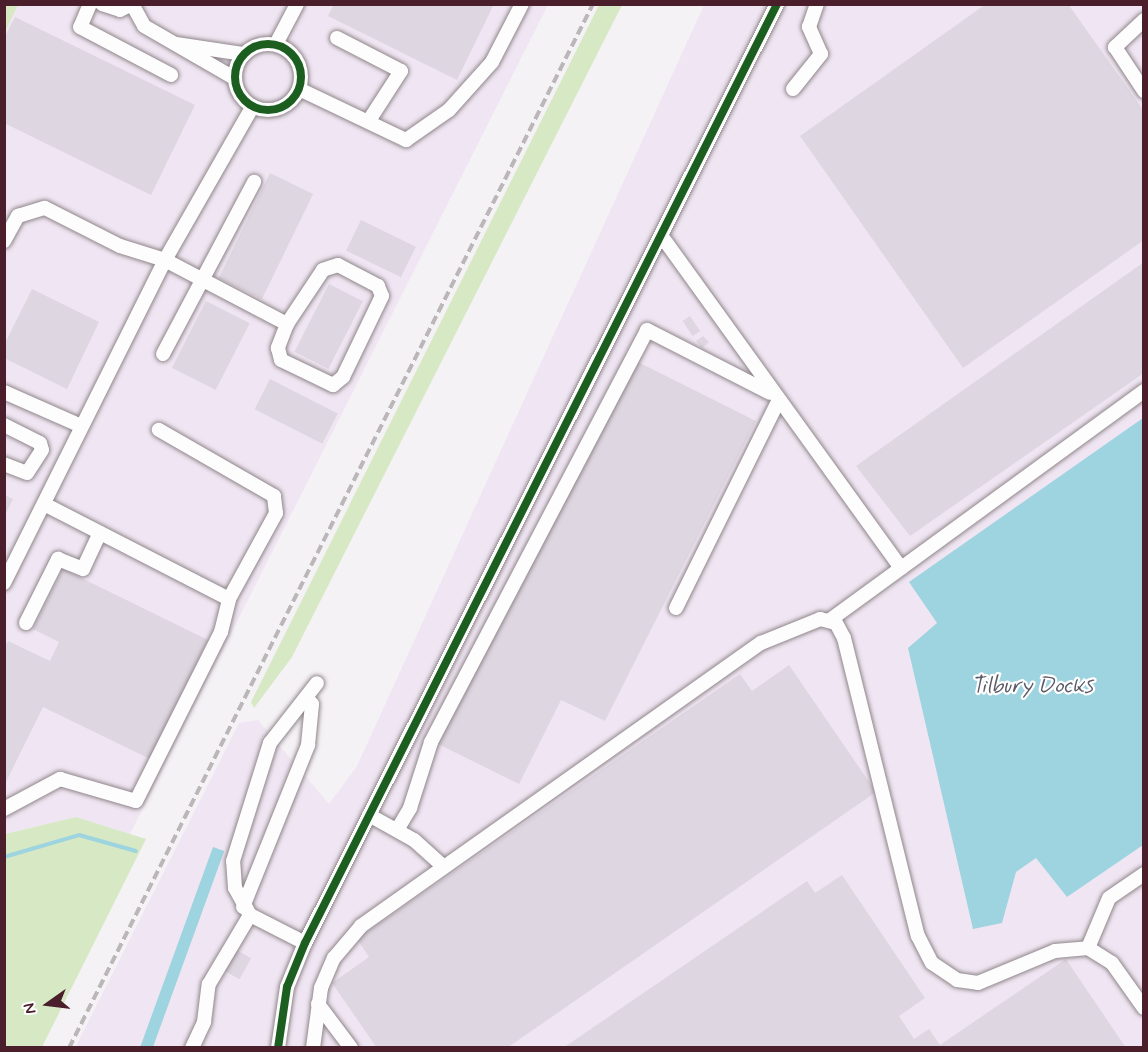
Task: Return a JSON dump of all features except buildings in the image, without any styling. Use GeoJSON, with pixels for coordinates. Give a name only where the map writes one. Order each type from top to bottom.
{"type":"FeatureCollection","features":[{"type":"Feature","properties":{"kind":"street"},"geometry":{"type":"LineString","coordinates":[[90,4],[80,27],[171,75]]}},
{"type":"Feature","properties":{"kind":"street"},"geometry":{"type":"LineString","coordinates":[[102,4],[120,10],[132,4],[138,21],[234,78],[242,97],[253,106],[284,106],[299,89],[295,57],[276,44]]}},
{"type":"Feature","properties":{"kind":"street"},"geometry":{"type":"LineString","coordinates":[[176,44],[244,54],[276,44],[297,4]]}},
{"type":"Feature","properties":{"kind":"street"},"geometry":{"type":"LineString","coordinates":[[299,89],[374,122],[406,140],[420,134],[492,62],[522,4]]}},
{"type":"Feature","properties":{"kind":"street"},"geometry":{"type":"LineString","coordinates":[[278,1047],[287,987],[305,943],[663,238],[777,4]]}},
{"type":"Feature","properties":{"kind":"street"},"geometry":{"type":"LineString","coordinates":[[793,89],[821,54],[809,27],[817,4]]}},
{"type":"Feature","properties":{"kind":"street"},"geometry":{"type":"LineString","coordinates":[[1143,20],[1114,47],[1143,91]]}},
{"type":"Feature","properties":{"kind":"street"},"geometry":{"type":"LineString","coordinates":[[337,38],[401,71],[374,122]]}},
{"type":"Feature","properties":{"kind":"street"},"geometry":{"type":"LineString","coordinates":[[234,78],[244,54]]}},
{"type":"Feature","properties":{"kind":"street"},"geometry":{"type":"LineString","coordinates":[[4,583],[165,260],[253,106]]}},
{"type":"Feature","properties":{"kind":"street"},"geometry":{"type":"LineString","coordinates":[[163,354],[204,282],[254,182]]}},
{"type":"Feature","properties":{"kind":"street"},"geometry":{"type":"LineString","coordinates":[[4,241],[18,216],[45,208],[120,246],[165,260],[287,324]]}},
{"type":"Feature","properties":{"kind":"street"},"geometry":{"type":"LineString","coordinates":[[663,238],[774,398],[901,568]]}},
{"type":"Feature","properties":{"kind":"street"},"geometry":{"type":"LineString","coordinates":[[338,265],[378,286],[382,296],[343,377],[333,385],[281,360],[278,348],[287,324],[323,270],[338,265]]}},
{"type":"Feature","properties":{"kind":"street"},"geometry":{"type":"LineString","coordinates":[[396,830],[410,808],[431,742],[647,330],[774,398]]}},
{"type":"Feature","properties":{"kind":"street"},"geometry":{"type":"LineString","coordinates":[[313,1047],[318,1004],[345,943],[443,866],[761,643],[796,624],[830,620],[1143,391]]}},
{"type":"Feature","properties":{"kind":"street"},"geometry":{"type":"LineString","coordinates":[[4,392],[81,426]]}},
{"type":"Feature","properties":{"kind":"street"},"geometry":{"type":"LineString","coordinates":[[676,608],[774,398]]}},
{"type":"Feature","properties":{"kind":"street"},"geometry":{"type":"LineString","coordinates":[[4,425],[42,447],[27,473],[4,464]]}},
{"type":"Feature","properties":{"kind":"street"},"geometry":{"type":"LineString","coordinates":[[4,808],[60,779],[136,801],[221,632],[229,599],[240,588],[276,513],[274,496],[159,430]]}},
{"type":"Feature","properties":{"kind":"street"},"geometry":{"type":"LineString","coordinates":[[44,504],[229,599]]}},
{"type":"Feature","properties":{"kind":"street"},"geometry":{"type":"LineString","coordinates":[[26,623],[58,559],[83,569],[100,533]]}},
{"type":"Feature","properties":{"kind":"street"},"geometry":{"type":"LineString","coordinates":[[830,620],[844,638],[918,936],[932,963],[957,980],[978,983],[1055,951],[1088,948],[1112,963],[1143,1008]]}},
{"type":"Feature","properties":{"kind":"street"},"geometry":{"type":"LineString","coordinates":[[305,943],[246,911],[232,874],[244,814],[270,743],[317,683]]}},
{"type":"Feature","properties":{"kind":"street"},"geometry":{"type":"LineString","coordinates":[[192,1047],[204,1022],[209,984],[246,911],[257,876],[308,745],[312,704],[306,697]]}},
{"type":"Feature","properties":{"kind":"street"},"geometry":{"type":"LineString","coordinates":[[415,724],[431,742]]}},
{"type":"Feature","properties":{"kind":"street"},"geometry":{"type":"LineString","coordinates":[[369,815],[396,830],[443,866]]}},
{"type":"Feature","properties":{"kind":"street"},"geometry":{"type":"LineString","coordinates":[[1088,948],[1109,898],[1143,874]]}},
{"type":"Feature","properties":{"kind":"street"},"geometry":{"type":"LineString","coordinates":[[318,1004],[351,1047]]}},
{"type":"Feature","properties":{"kind":"shaded area"},"geometry":{"type":"Polygon","coordinates":[[[18,5],[548,5],[130,834],[76,817],[5,834],[4,32],[18,5]]]}},
{"type":"Feature","properties":{"kind":"shaded area"},"geometry":{"type":"Polygon","coordinates":[[[704,5],[1143,5],[1143,1047],[75,1048],[239,723],[258,720],[329,804],[357,766],[704,5]]]}},
{"type":"Feature","properties":{"kind":"green space"},"geometry":{"type":"Polygon","coordinates":[[[4,5],[18,5],[5,32],[4,5]]]}},
{"type":"Feature","properties":{"kind":"green space"},"geometry":{"type":"Polygon","coordinates":[[[599,5],[622,5],[292,657],[254,708],[251,702],[599,5]]]}},
{"type":"Feature","properties":{"kind":"green space"},"geometry":{"type":"Polygon","coordinates":[[[76,817],[146,839],[42,1047],[5,1047],[5,834],[76,817]]]}},
{"type":"Feature","properties":{"kind":"water","name":"Tilbury Docks"},"geometry":{"type":"Polygon","coordinates":[[[1143,418],[1143,845],[1067,897],[1036,858],[1016,872],[1002,923],[973,929],[908,648],[937,623],[909,582],[1143,418]]]}},
{"type":"Feature","properties":{"kind":"water"},"geometry":{"type":"Polygon","coordinates":[[[213,847],[224,851],[153,1048],[140,1048],[213,847]]]}},
{"type":"Feature","properties":{"kind":"waterway"},"geometry":{"type":"LineString","coordinates":[[4,857],[79,835],[136,851]]}},
{"type":"Feature","properties":{"kind":"railway"},"geometry":{"type":"LineString","coordinates":[[69,1048],[593,4]]}},
{"type":"Feature","properties":{"kind":"cycle path"},"geometry":{"type":"LineString","coordinates":[[278,1048],[287,987],[305,943],[777,4]]}},
{"type":"Feature","properties":{"kind":"cycle path"},"geometry":{"type":"LineString","coordinates":[[268,44],[281,47],[291,54],[298,64],[301,77],[298,90],[291,100],[281,107],[268,110],[255,107],[245,100],[238,90],[235,77],[238,64],[245,54],[255,47],[268,44]]}}]}
